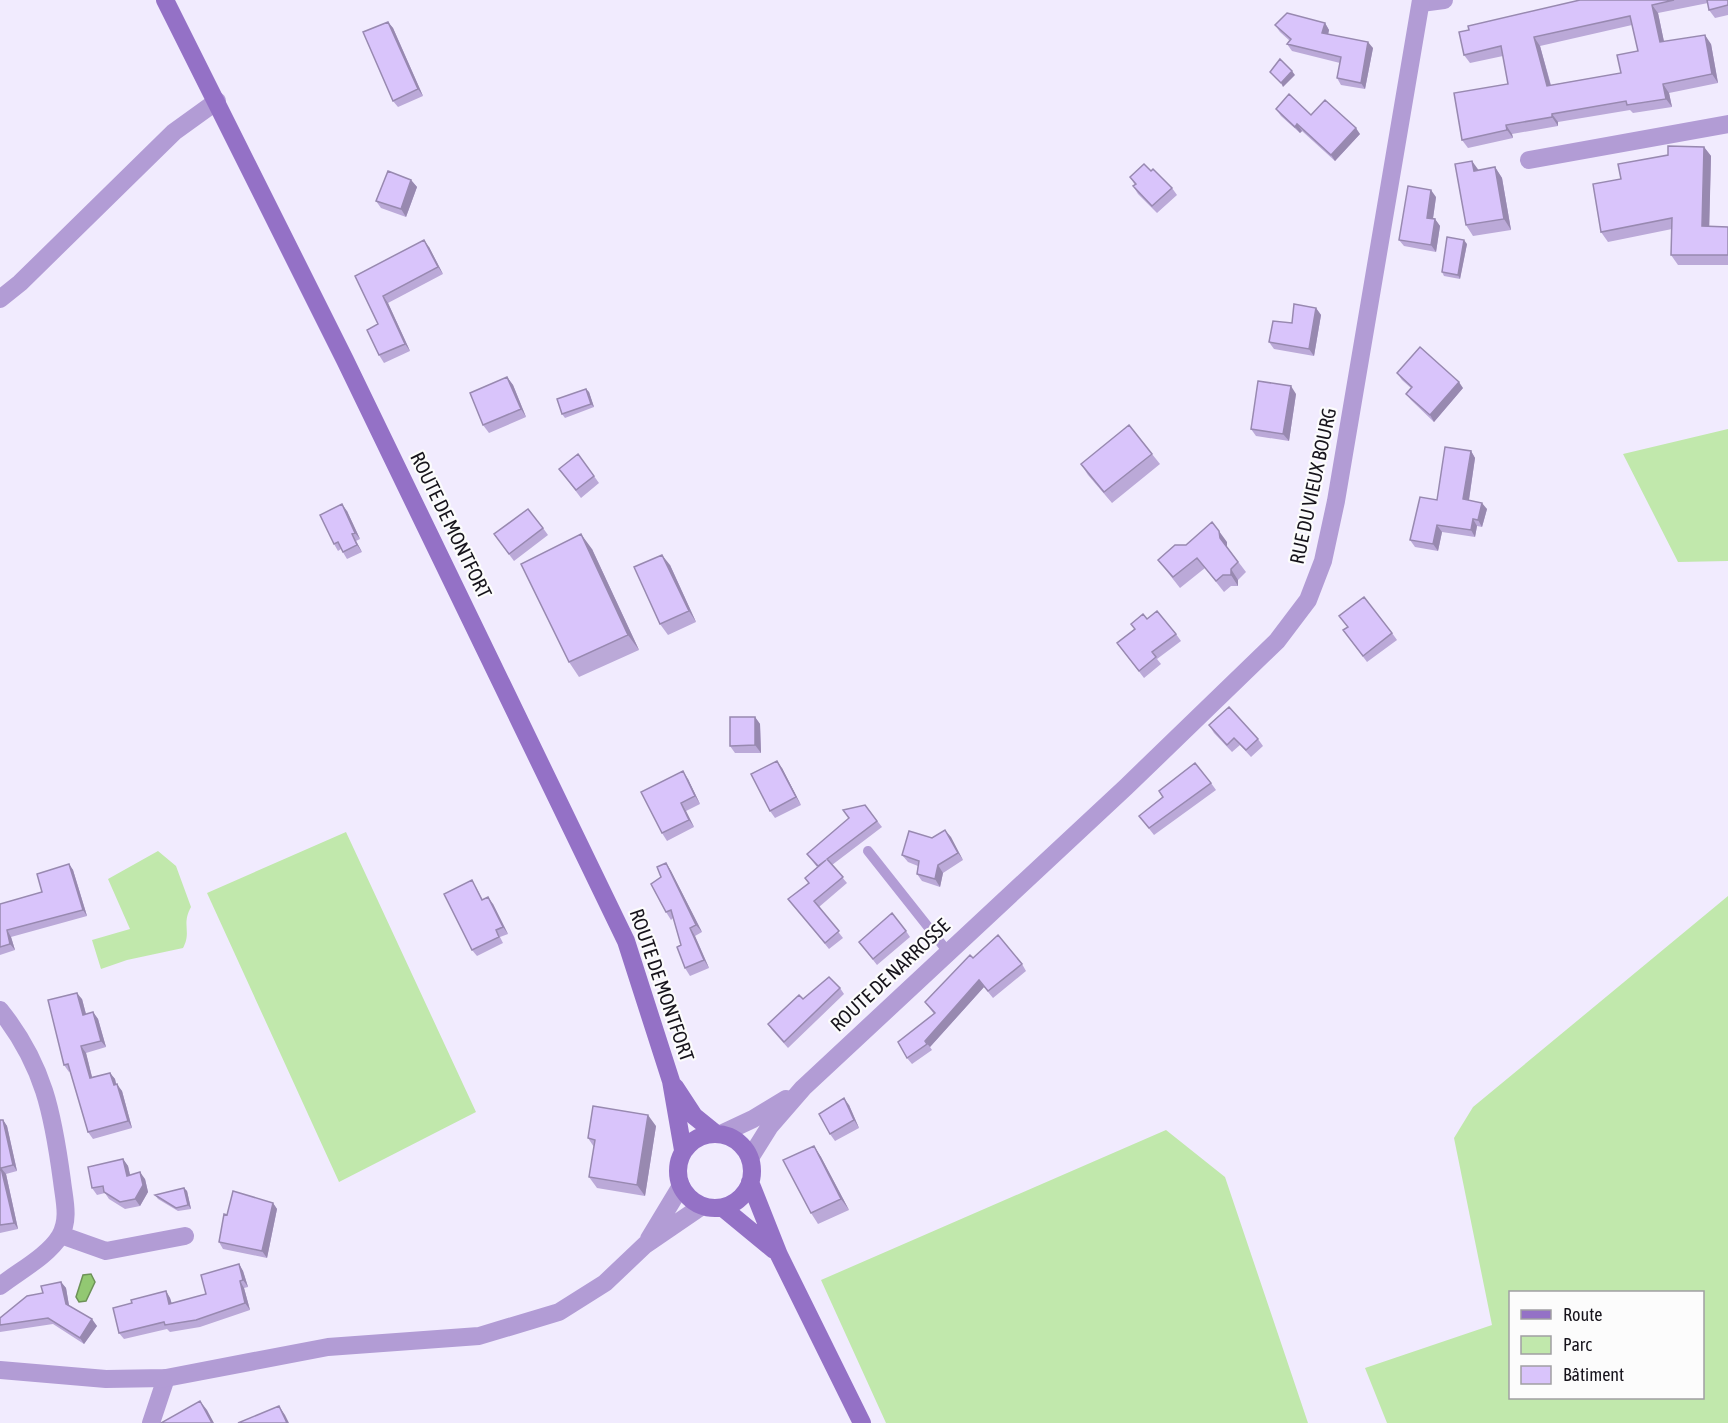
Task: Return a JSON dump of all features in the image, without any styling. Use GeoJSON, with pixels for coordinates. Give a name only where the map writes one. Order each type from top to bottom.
{"type":"FeatureCollection","features":[{"type":"Feature","properties":{"kind":"main road","name":"ROUTE DE MONTFORT"},"geometry":{"type":"LineString","coordinates":[[165,0],[217,101],[557,794],[626,941],[671,1081],[683,1150]]}},
{"type":"Feature","properties":{"kind":"main road","name":"ROUTE DE MONTFORT"},"geometry":{"type":"LineString","coordinates":[[671,1081],[694,1116],[718,1133]]}},
{"type":"Feature","properties":{"kind":"main road"},"geometry":{"type":"LineString","coordinates":[[779,1255],[723,1208],[702,1206],[686,1195],[681,1186],[677,1168],[683,1150],[696,1138],[718,1133],[739,1142],[750,1158],[750,1182],[779,1255],[862,1423]]}},
{"type":"Feature","properties":{"kind":"main road"},"geometry":{"type":"LineString","coordinates":[[723,1208],[740,1198],[750,1182]]}},
{"type":"Feature","properties":{"kind":"street"},"geometry":{"type":"LineString","coordinates":[[1421,2],[1444,0]]}},
{"type":"Feature","properties":{"kind":"street","name":"RUE DU VIEUX BOURG"},"geometry":{"type":"LineString","coordinates":[[1009,895],[1277,641],[1308,600],[1323,561],[1336,501],[1421,2]]}},
{"type":"Feature","properties":{"kind":"street"},"geometry":{"type":"LineString","coordinates":[[0,299],[20,283],[174,132],[217,101]]}},
{"type":"Feature","properties":{"kind":"street"},"geometry":{"type":"LineString","coordinates":[[1529,160],[1728,124]]}},
{"type":"Feature","properties":{"kind":"street","name":"ROUTE DE NARROSSE"},"geometry":{"type":"LineString","coordinates":[[750,1158],[770,1126],[802,1089],[1009,895]]}},
{"type":"Feature","properties":{"kind":"street"},"geometry":{"type":"LineString","coordinates":[[0,1010],[32,1059],[48,1096],[56,1136],[66,1215],[61,1235],[50,1248],[0,1286]]}},
{"type":"Feature","properties":{"kind":"street","name":"ROUTE DE NARROSSE"},"geometry":{"type":"LineString","coordinates":[[718,1133],[753,1119],[802,1089]]}},
{"type":"Feature","properties":{"kind":"street"},"geometry":{"type":"LineString","coordinates":[[645,1245],[681,1186]]}},
{"type":"Feature","properties":{"kind":"street"},"geometry":{"type":"LineString","coordinates":[[0,1370],[106,1379],[166,1378],[328,1347],[478,1336],[559,1312],[605,1283],[645,1245],[702,1206]]}},
{"type":"Feature","properties":{"kind":"street"},"geometry":{"type":"LineString","coordinates":[[61,1235],[106,1251],[185,1236]]}},
{"type":"Feature","properties":{"kind":"street"},"geometry":{"type":"LineString","coordinates":[[152,1423],[166,1378]]}},
{"type":"Feature","properties":{"kind":"lane"},"geometry":{"type":"LineString","coordinates":[[868,851],[948,952]]}},
{"type":"Feature","properties":{"kind":"green space"},"geometry":{"type":"Polygon","coordinates":[[[1728,429],[1728,561],[1678,562],[1623,454],[1728,429]]]}},
{"type":"Feature","properties":{"kind":"green space"},"geometry":{"type":"Polygon","coordinates":[[[346,832],[476,1112],[339,1182],[207,893],[346,832]]]}},
{"type":"Feature","properties":{"kind":"green space"},"geometry":{"type":"Polygon","coordinates":[[[158,851],[176,866],[191,907],[187,919],[186,942],[183,948],[127,960],[101,969],[92,940],[130,929],[108,879],[158,851]]]}},
{"type":"Feature","properties":{"kind":"green space"},"geometry":{"type":"Polygon","coordinates":[[[1728,896],[1728,1423],[1387,1423],[1365,1368],[1492,1325],[1454,1138],[1473,1107],[1728,896]]]}},
{"type":"Feature","properties":{"kind":"green space"},"geometry":{"type":"Polygon","coordinates":[[[1166,1130],[1225,1177],[1308,1423],[886,1423],[821,1280],[1166,1130]]]}},
{"type":"Feature","properties":{"kind":"shaded area"},"geometry":{"type":"Polygon","coordinates":[[[91,1274],[95,1282],[86,1301],[79,1302],[76,1297],[83,1275],[91,1274]]]}},
{"type":"Feature","properties":{"kind":"building"},"geometry":{"type":"Polygon","coordinates":[[[1580,0],[1674,0],[1652,5],[1660,42],[1705,35],[1712,74],[1663,84],[1666,99],[1627,105],[1626,101],[1552,114],[1552,117],[1506,125],[1507,130],[1462,140],[1454,93],[1508,84],[1501,46],[1464,55],[1459,32],[1469,30],[1468,26],[1580,0]],[[1630,16],[1534,37],[1547,86],[1621,73],[1617,55],[1638,51],[1630,16]]]}},
{"type":"Feature","properties":{"kind":"building"},"geometry":{"type":"Polygon","coordinates":[[[1707,0],[1728,0],[1728,5],[1709,10],[1707,0]]]}},
{"type":"Feature","properties":{"kind":"building"},"geometry":{"type":"Polygon","coordinates":[[[1287,13],[1325,23],[1322,33],[1368,42],[1361,83],[1337,78],[1341,57],[1287,44],[1291,39],[1275,25],[1287,13]]]}},
{"type":"Feature","properties":{"kind":"building"},"geometry":{"type":"Polygon","coordinates":[[[388,22],[418,89],[393,101],[363,32],[388,22]]]}},
{"type":"Feature","properties":{"kind":"building"},"geometry":{"type":"Polygon","coordinates":[[[1280,59],[1292,71],[1281,83],[1270,72],[1280,59]]]}},
{"type":"Feature","properties":{"kind":"building"},"geometry":{"type":"Polygon","coordinates":[[[1289,94],[1311,115],[1325,100],[1356,128],[1331,155],[1297,124],[1295,127],[1276,109],[1289,94]]]}},
{"type":"Feature","properties":{"kind":"building"},"geometry":{"type":"Polygon","coordinates":[[[1668,146],[1704,147],[1702,226],[1728,227],[1728,255],[1671,255],[1672,218],[1601,232],[1593,184],[1621,179],[1618,164],[1668,155],[1668,146]]]}},
{"type":"Feature","properties":{"kind":"building"},"geometry":{"type":"Polygon","coordinates":[[[1472,161],[1474,171],[1495,167],[1504,219],[1466,225],[1455,164],[1472,161]]]}},
{"type":"Feature","properties":{"kind":"building"},"geometry":{"type":"Polygon","coordinates":[[[1144,164],[1151,171],[1153,169],[1172,188],[1152,206],[1133,186],[1136,184],[1130,177],[1144,164]]]}},
{"type":"Feature","properties":{"kind":"building"},"geometry":{"type":"Polygon","coordinates":[[[388,171],[411,180],[401,209],[376,201],[388,171]]]}},
{"type":"Feature","properties":{"kind":"building"},"geometry":{"type":"Polygon","coordinates":[[[1408,186],[1431,190],[1427,218],[1435,219],[1431,245],[1399,240],[1408,186]]]}},
{"type":"Feature","properties":{"kind":"building"},"geometry":{"type":"Polygon","coordinates":[[[1447,237],[1464,240],[1458,275],[1442,272],[1447,237]]]}},
{"type":"Feature","properties":{"kind":"building"},"geometry":{"type":"Polygon","coordinates":[[[424,240],[438,267],[383,296],[405,344],[379,355],[367,330],[378,324],[355,276],[424,240]]]}},
{"type":"Feature","properties":{"kind":"building"},"geometry":{"type":"Polygon","coordinates":[[[1294,304],[1316,308],[1309,349],[1269,342],[1273,321],[1292,323],[1294,304]]]}},
{"type":"Feature","properties":{"kind":"building"},"geometry":{"type":"Polygon","coordinates":[[[1420,347],[1459,382],[1430,415],[1406,394],[1412,387],[1397,373],[1420,347]]]}},
{"type":"Feature","properties":{"kind":"building"},"geometry":{"type":"Polygon","coordinates":[[[507,377],[521,409],[483,425],[470,393],[507,377]]]}},
{"type":"Feature","properties":{"kind":"building"},"geometry":{"type":"Polygon","coordinates":[[[1258,381],[1291,386],[1283,434],[1251,429],[1258,381]]]}},
{"type":"Feature","properties":{"kind":"building"},"geometry":{"type":"Polygon","coordinates":[[[586,389],[591,404],[562,414],[557,399],[586,389]]]}},
{"type":"Feature","properties":{"kind":"building"},"geometry":{"type":"Polygon","coordinates":[[[1129,425],[1152,454],[1104,492],[1081,464],[1129,425]]]}},
{"type":"Feature","properties":{"kind":"building"},"geometry":{"type":"Polygon","coordinates":[[[1445,447],[1471,451],[1463,499],[1482,503],[1478,520],[1473,519],[1471,530],[1437,525],[1433,544],[1410,540],[1420,497],[1437,500],[1445,447]]]}},
{"type":"Feature","properties":{"kind":"building"},"geometry":{"type":"Polygon","coordinates":[[[578,454],[594,476],[576,490],[559,469],[578,454]]]}},
{"type":"Feature","properties":{"kind":"building"},"geometry":{"type":"Polygon","coordinates":[[[342,504],[355,533],[352,534],[357,545],[343,552],[338,542],[334,544],[320,515],[342,504]]]}},
{"type":"Feature","properties":{"kind":"building"},"geometry":{"type":"Polygon","coordinates":[[[528,509],[543,528],[509,554],[494,534],[528,509]]]}},
{"type":"Feature","properties":{"kind":"building"},"geometry":{"type":"Polygon","coordinates":[[[1212,522],[1219,531],[1220,538],[1238,562],[1231,569],[1231,575],[1223,575],[1216,581],[1197,558],[1173,577],[1158,560],[1175,545],[1186,545],[1212,522]]]}},
{"type":"Feature","properties":{"kind":"building"},"geometry":{"type":"Polygon","coordinates":[[[581,534],[628,635],[569,662],[521,564],[581,534]]]}},
{"type":"Feature","properties":{"kind":"building"},"geometry":{"type":"Polygon","coordinates":[[[662,555],[689,611],[660,624],[634,567],[662,555]]]}},
{"type":"Feature","properties":{"kind":"building"},"geometry":{"type":"Polygon","coordinates":[[[1364,597],[1392,633],[1363,656],[1343,630],[1348,627],[1339,616],[1364,597]]]}},
{"type":"Feature","properties":{"kind":"building"},"geometry":{"type":"Polygon","coordinates":[[[1157,611],[1176,634],[1152,652],[1156,657],[1139,671],[1117,643],[1135,629],[1131,624],[1143,614],[1147,619],[1157,611]]]}},
{"type":"Feature","properties":{"kind":"building"},"geometry":{"type":"Polygon","coordinates":[[[1229,707],[1258,739],[1246,750],[1234,738],[1227,745],[1209,725],[1229,707]]]}},
{"type":"Feature","properties":{"kind":"building"},"geometry":{"type":"Polygon","coordinates":[[[730,717],[755,717],[755,745],[730,746],[730,717]]]}},
{"type":"Feature","properties":{"kind":"building"},"geometry":{"type":"Polygon","coordinates":[[[777,761],[796,797],[770,811],[751,774],[777,761]]]}},
{"type":"Feature","properties":{"kind":"building"},"geometry":{"type":"Polygon","coordinates":[[[1195,763],[1211,783],[1149,828],[1139,816],[1163,797],[1159,791],[1195,763]]]}},
{"type":"Feature","properties":{"kind":"building"},"geometry":{"type":"Polygon","coordinates":[[[683,771],[695,796],[681,803],[689,820],[662,833],[641,792],[683,771]]]}},
{"type":"Feature","properties":{"kind":"building"},"geometry":{"type":"Polygon","coordinates":[[[865,805],[877,821],[827,859],[843,877],[814,901],[839,931],[825,943],[788,899],[809,883],[805,878],[826,860],[818,866],[807,854],[849,818],[843,810],[865,805]]]}},
{"type":"Feature","properties":{"kind":"building"},"geometry":{"type":"Polygon","coordinates":[[[945,830],[958,853],[938,865],[935,879],[917,874],[919,861],[902,855],[909,831],[932,838],[945,830]]]}},
{"type":"Feature","properties":{"kind":"building"},"geometry":{"type":"Polygon","coordinates":[[[666,863],[696,925],[690,928],[704,960],[685,968],[677,947],[681,945],[671,910],[666,912],[651,884],[661,877],[657,867],[666,863]]]}},
{"type":"Feature","properties":{"kind":"building"},"geometry":{"type":"Polygon","coordinates":[[[69,864],[83,910],[7,930],[10,944],[0,947],[0,904],[42,892],[37,874],[69,864]]]}},
{"type":"Feature","properties":{"kind":"building"},"geometry":{"type":"Polygon","coordinates":[[[472,880],[482,900],[488,897],[503,927],[496,930],[499,937],[472,950],[444,894],[472,880]]]}},
{"type":"Feature","properties":{"kind":"building"},"geometry":{"type":"Polygon","coordinates":[[[892,913],[906,931],[873,959],[859,942],[892,913]]]}},
{"type":"Feature","properties":{"kind":"building"},"geometry":{"type":"Polygon","coordinates":[[[998,935],[1022,964],[988,991],[979,980],[925,1041],[927,1044],[907,1058],[898,1042],[935,1013],[925,1002],[970,955],[973,958],[998,935]]]}},
{"type":"Feature","properties":{"kind":"building"},"geometry":{"type":"Polygon","coordinates":[[[829,977],[840,988],[784,1042],[768,1024],[799,995],[803,999],[829,977]]]}},
{"type":"Feature","properties":{"kind":"building"},"geometry":{"type":"Polygon","coordinates":[[[77,993],[83,1015],[93,1012],[101,1041],[81,1046],[90,1078],[110,1073],[114,1085],[117,1084],[128,1121],[88,1132],[68,1064],[64,1065],[48,1000],[77,993]]]}},
{"type":"Feature","properties":{"kind":"building"},"geometry":{"type":"Polygon","coordinates":[[[844,1098],[854,1120],[830,1134],[819,1114],[844,1098]]]}},
{"type":"Feature","properties":{"kind":"building"},"geometry":{"type":"Polygon","coordinates":[[[593,1106],[648,1115],[637,1185],[589,1177],[595,1140],[588,1138],[593,1106]]]}},
{"type":"Feature","properties":{"kind":"building"},"geometry":{"type":"Polygon","coordinates":[[[0,1120],[3,1120],[13,1165],[1,1168],[14,1223],[0,1225],[0,1120]]]}},
{"type":"Feature","properties":{"kind":"building"},"geometry":{"type":"Polygon","coordinates":[[[814,1146],[841,1199],[811,1213],[783,1160],[814,1146]]]}},
{"type":"Feature","properties":{"kind":"building"},"geometry":{"type":"Polygon","coordinates":[[[123,1159],[127,1176],[140,1172],[143,1185],[135,1199],[120,1202],[104,1192],[103,1186],[92,1188],[88,1167],[123,1159]]]}},
{"type":"Feature","properties":{"kind":"building"},"geometry":{"type":"Polygon","coordinates":[[[184,1188],[188,1205],[176,1208],[155,1195],[184,1188]]]}},
{"type":"Feature","properties":{"kind":"building"},"geometry":{"type":"Polygon","coordinates":[[[233,1191],[273,1203],[262,1251],[219,1242],[224,1214],[227,1215],[233,1191]]]}},
{"type":"Feature","properties":{"kind":"building"},"geometry":{"type":"Polygon","coordinates":[[[239,1264],[245,1303],[196,1320],[165,1325],[164,1322],[119,1333],[113,1308],[132,1303],[131,1300],[166,1291],[169,1304],[206,1294],[201,1275],[239,1264]]]}},
{"type":"Feature","properties":{"kind":"building"},"geometry":{"type":"Polygon","coordinates":[[[61,1282],[66,1304],[92,1319],[80,1338],[48,1318],[0,1325],[0,1318],[27,1296],[43,1293],[41,1286],[61,1282]]]}},
{"type":"Feature","properties":{"kind":"building"},"geometry":{"type":"Polygon","coordinates":[[[200,1401],[212,1423],[161,1423],[200,1401]]]}},
{"type":"Feature","properties":{"kind":"building"},"geometry":{"type":"Polygon","coordinates":[[[279,1406],[287,1423],[238,1423],[279,1406]]]}}]}
